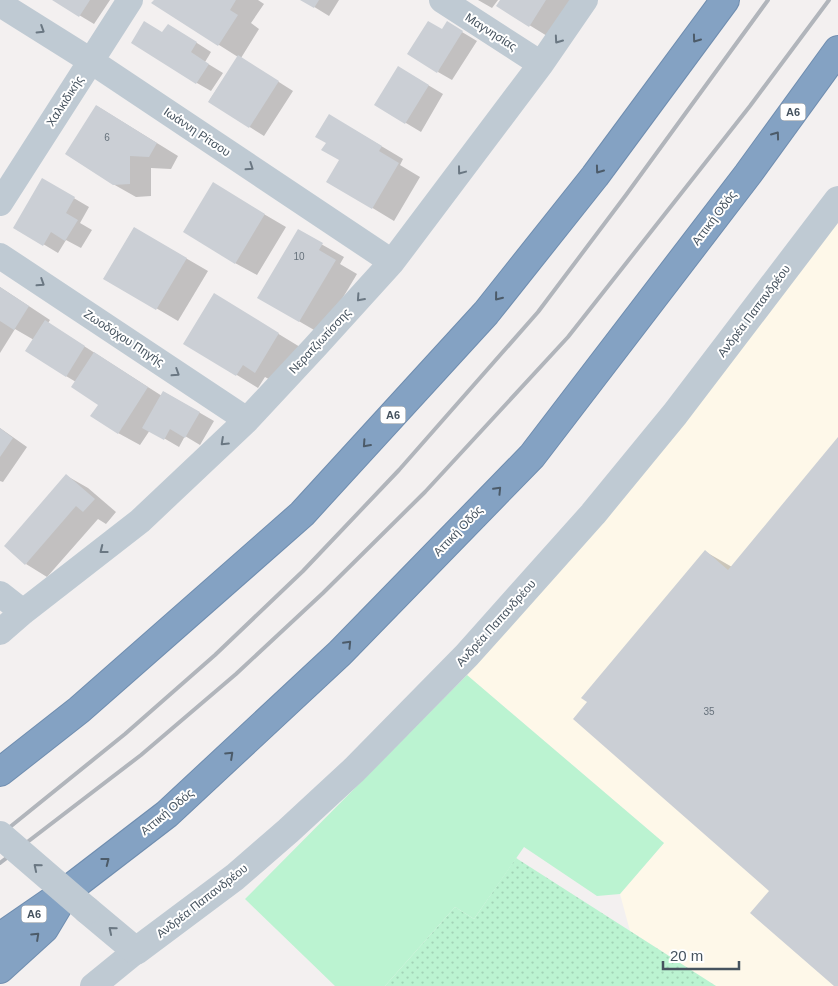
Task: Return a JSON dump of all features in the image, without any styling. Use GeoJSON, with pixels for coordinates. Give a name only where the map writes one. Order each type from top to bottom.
{"type":"FeatureCollection","features":[{"type":"Feature","properties":{"kind":"highway","name":"Α6"},"geometry":{"type":"LineString","coordinates":[[0,772],[79,710],[302,514],[486,313],[595,176],[725,0]]}},
{"type":"Feature","properties":{"kind":"highway","name":"Αττική Οδός"},"geometry":{"type":"LineString","coordinates":[[0,937],[68,890],[167,814],[333,659],[532,456],[748,174],[838,50]]}},
{"type":"Feature","properties":{"kind":"highway"},"geometry":{"type":"LineString","coordinates":[[0,969],[44,929],[68,890]]}},
{"type":"Feature","properties":{"kind":"street","name":"Χαλκιδικής"},"geometry":{"type":"LineString","coordinates":[[0,203],[130,0]]}},
{"type":"Feature","properties":{"kind":"street","name":"Μαγνησίας"},"geometry":{"type":"LineString","coordinates":[[442,0],[541,64]]}},
{"type":"Feature","properties":{"kind":"street","name":"Νερατζιωτίσσης"},"geometry":{"type":"LineString","coordinates":[[0,632],[22,612],[140,521],[247,420],[392,262],[541,64],[585,0]]}},
{"type":"Feature","properties":{"kind":"street","name":"Ιωάννη Ρίτσου"},"geometry":{"type":"LineString","coordinates":[[0,4],[91,61],[392,262]]}},
{"type":"Feature","properties":{"kind":"street","name":"Ανδρέα Παπανδρέου"},"geometry":{"type":"LineString","coordinates":[[92,986],[235,877],[293,826],[354,770],[467,655],[592,514],[675,414],[838,200]]}},
{"type":"Feature","properties":{"kind":"street","name":"Ζωοδόχου Πηγής"},"geometry":{"type":"LineString","coordinates":[[0,256],[247,420]]}},
{"type":"Feature","properties":{"kind":"street"},"geometry":{"type":"LineString","coordinates":[[0,594],[22,612]]}},
{"type":"Feature","properties":{"kind":"street"},"geometry":{"type":"LineString","coordinates":[[0,835],[136,951]]}},
{"type":"Feature","properties":{"kind":"shaded area"},"geometry":{"type":"Polygon","coordinates":[[[838,212],[838,986],[716,986],[630,931],[620,894],[664,843],[467,675],[639,471],[838,212]]]}},
{"type":"Feature","properties":{"kind":"green space"},"geometry":{"type":"Polygon","coordinates":[[[467,675],[664,843],[620,894],[597,896],[524,847],[474,919],[455,907],[385,986],[335,986],[245,899],[467,675]]]}},
{"type":"Feature","properties":{"kind":"green space"},"geometry":{"type":"Polygon","coordinates":[[[516,858],[716,986],[385,986],[455,907],[474,919],[516,858]]]}},
{"type":"Feature","properties":{"kind":"building"},"geometry":{"type":"Polygon","coordinates":[[[52,0],[90,0],[79,17],[52,0]]]}},
{"type":"Feature","properties":{"kind":"building"},"geometry":{"type":"Polygon","coordinates":[[[154,0],[236,0],[230,10],[238,15],[218,46],[151,3],[154,0]]]}},
{"type":"Feature","properties":{"kind":"building"},"geometry":{"type":"Polygon","coordinates":[[[300,0],[319,0],[314,8],[300,0]]]}},
{"type":"Feature","properties":{"kind":"building"},"geometry":{"type":"Polygon","coordinates":[[[500,0],[546,0],[529,27],[496,6],[500,0]]]}},
{"type":"Feature","properties":{"kind":"building"},"geometry":{"type":"Polygon","coordinates":[[[144,21],[162,32],[168,24],[197,42],[191,52],[209,64],[196,84],[131,43],[144,21]]]}},
{"type":"Feature","properties":{"kind":"building"},"geometry":{"type":"Polygon","coordinates":[[[428,21],[442,29],[447,21],[463,31],[437,73],[407,54],[428,21]]]}},
{"type":"Feature","properties":{"kind":"building"},"geometry":{"type":"Polygon","coordinates":[[[238,55],[279,81],[249,128],[208,102],[238,55]]]}},
{"type":"Feature","properties":{"kind":"building"},"geometry":{"type":"Polygon","coordinates":[[[398,66],[429,85],[405,124],[374,105],[398,66]]]}},
{"type":"Feature","properties":{"kind":"building"},"geometry":{"type":"Polygon","coordinates":[[[96,105],[157,143],[149,157],[130,156],[130,184],[113,185],[65,154],[96,105]]]}},
{"type":"Feature","properties":{"kind":"building"},"geometry":{"type":"Polygon","coordinates":[[[329,114],[382,146],[379,151],[399,163],[372,209],[326,182],[339,160],[321,150],[326,143],[315,137],[329,114]]]}},
{"type":"Feature","properties":{"kind":"building"},"geometry":{"type":"Polygon","coordinates":[[[42,178],[75,197],[66,213],[78,220],[65,241],[51,232],[43,246],[13,228],[42,178]]]}},
{"type":"Feature","properties":{"kind":"building"},"geometry":{"type":"Polygon","coordinates":[[[213,182],[265,214],[235,264],[183,232],[213,182]]]}},
{"type":"Feature","properties":{"kind":"building"},"geometry":{"type":"Polygon","coordinates":[[[134,227],[187,258],[156,310],[103,279],[134,227]]]}},
{"type":"Feature","properties":{"kind":"building"},"geometry":{"type":"Polygon","coordinates":[[[298,229],[323,243],[319,250],[336,260],[299,322],[257,298],[298,229]]]}},
{"type":"Feature","properties":{"kind":"building"},"geometry":{"type":"Polygon","coordinates":[[[0,287],[29,306],[14,330],[0,321],[0,287]]]}},
{"type":"Feature","properties":{"kind":"building"},"geometry":{"type":"Polygon","coordinates":[[[214,293],[279,333],[255,373],[243,365],[236,376],[183,344],[214,293]]]}},
{"type":"Feature","properties":{"kind":"building"},"geometry":{"type":"Polygon","coordinates":[[[45,320],[85,346],[66,377],[25,351],[45,320]]]}},
{"type":"Feature","properties":{"kind":"building"},"geometry":{"type":"Polygon","coordinates":[[[94,352],[148,387],[118,434],[90,416],[98,405],[71,387],[94,352]]]}},
{"type":"Feature","properties":{"kind":"building"},"geometry":{"type":"Polygon","coordinates":[[[163,391],[200,412],[185,438],[170,429],[164,440],[142,428],[163,391]]]}},
{"type":"Feature","properties":{"kind":"building"},"geometry":{"type":"Polygon","coordinates":[[[0,428],[13,438],[0,457],[0,428]]]}},
{"type":"Feature","properties":{"kind":"building"},"geometry":{"type":"Polygon","coordinates":[[[838,437],[838,986],[834,986],[750,913],[769,891],[573,719],[587,702],[581,698],[705,550],[728,570],[838,437]]]}},
{"type":"Feature","properties":{"kind":"building"},"geometry":{"type":"Polygon","coordinates":[[[66,474],[95,499],[83,512],[76,506],[25,565],[4,546],[66,474]]]}},
{"type":"Feature","properties":{"kind":"railway"},"geometry":{"type":"LineString","coordinates":[[0,835],[125,734],[215,655],[303,571],[399,470],[538,312],[768,0]]}},
{"type":"Feature","properties":{"kind":"railway"},"geometry":{"type":"LineString","coordinates":[[0,863],[141,755],[236,674],[323,593],[425,492],[568,337],[750,106],[829,0]]}}]}
